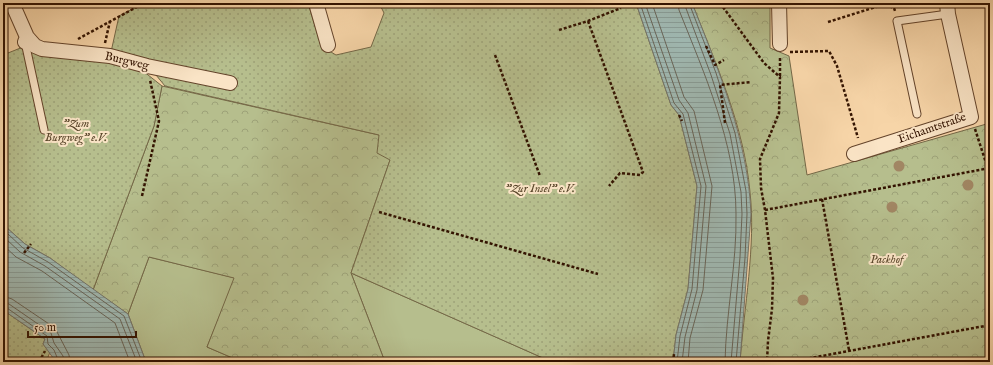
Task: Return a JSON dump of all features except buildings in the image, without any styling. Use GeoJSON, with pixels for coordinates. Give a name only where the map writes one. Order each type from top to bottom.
{"type":"FeatureCollection","features":[{"type":"Feature","properties":{"kind":"street"},"geometry":{"type":"LineString","coordinates":[[12,3],[26,40]]}},
{"type":"Feature","properties":{"kind":"street"},"geometry":{"type":"LineString","coordinates":[[316,3],[328,45]]}},
{"type":"Feature","properties":{"kind":"street"},"geometry":{"type":"LineString","coordinates":[[779,3],[782,50]]}},
{"type":"Feature","properties":{"kind":"street","name":"Eichamtstraße"},"geometry":{"type":"LineString","coordinates":[[858,152],[971,117],[948,9]]}},
{"type":"Feature","properties":{"kind":"street","name":"Burgweg"},"geometry":{"type":"LineString","coordinates":[[26,40],[35,46],[56,52],[103,55],[147,66],[230,82]]}},
{"type":"Feature","properties":{"kind":"lane"},"geometry":{"type":"LineString","coordinates":[[917,114],[897,21],[948,9]]}},
{"type":"Feature","properties":{"kind":"lane"},"geometry":{"type":"LineString","coordinates":[[26,40],[44,130]]}},
{"type":"Feature","properties":{"kind":"path"},"geometry":{"type":"LineString","coordinates":[[56,52],[144,3]]}},
{"type":"Feature","properties":{"kind":"path"},"geometry":{"type":"LineString","coordinates":[[720,3],[764,63],[780,77]]}},
{"type":"Feature","properties":{"kind":"path"},"geometry":{"type":"LineString","coordinates":[[828,22],[881,4],[894,8],[897,21]]}},
{"type":"Feature","properties":{"kind":"path"},"geometry":{"type":"LineString","coordinates":[[559,30],[588,21],[621,8]]}},
{"type":"Feature","properties":{"kind":"path"},"geometry":{"type":"LineString","coordinates":[[103,55],[110,21]]}},
{"type":"Feature","properties":{"kind":"path"},"geometry":{"type":"LineString","coordinates":[[588,21],[643,172],[640,175],[620,173],[609,186]]}},
{"type":"Feature","properties":{"kind":"path"},"geometry":{"type":"LineString","coordinates":[[706,46],[714,65],[724,60]]}},
{"type":"Feature","properties":{"kind":"path"},"geometry":{"type":"LineString","coordinates":[[767,362],[772,310],[773,278],[761,188],[760,159],[778,113],[782,50],[829,51],[837,66],[858,152]]}},
{"type":"Feature","properties":{"kind":"path"},"geometry":{"type":"LineString","coordinates":[[495,55],[540,176]]}},
{"type":"Feature","properties":{"kind":"path"},"geometry":{"type":"LineString","coordinates":[[142,196],[159,121],[147,66]]}},
{"type":"Feature","properties":{"kind":"path"},"geometry":{"type":"LineString","coordinates":[[725,123],[720,85],[751,82]]}},
{"type":"Feature","properties":{"kind":"path"},"geometry":{"type":"LineString","coordinates":[[679,115],[682,121]]}},
{"type":"Feature","properties":{"kind":"path"},"geometry":{"type":"LineString","coordinates":[[765,210],[989,168],[971,117]]}},
{"type":"Feature","properties":{"kind":"path"},"geometry":{"type":"LineString","coordinates":[[822,200],[849,350]]}},
{"type":"Feature","properties":{"kind":"path"},"geometry":{"type":"LineString","coordinates":[[379,212],[598,274]]}},
{"type":"Feature","properties":{"kind":"path"},"geometry":{"type":"LineString","coordinates":[[24,253],[31,244]]}},
{"type":"Feature","properties":{"kind":"path"},"geometry":{"type":"LineString","coordinates":[[789,362],[990,325]]}},
{"type":"Feature","properties":{"kind":"path"},"geometry":{"type":"LineString","coordinates":[[39,362],[45,351]]}},
{"type":"Feature","properties":{"kind":"path"},"geometry":{"type":"LineString","coordinates":[[673,362],[674,354]]}},
{"type":"Feature","properties":{"kind":"green space","name":"\"Zur Insel\" e.V."},"geometry":{"type":"Polygon","coordinates":[[[144,3],[308,3],[321,46],[336,55],[371,47],[384,13],[379,3],[636,3],[671,105],[679,115],[697,186],[688,289],[676,335],[673,362],[552,362],[351,273],[390,160],[377,153],[379,135],[165,86],[142,58],[111,52],[119,16],[144,3]]]}},
{"type":"Feature","properties":{"kind":"green space","name":"Packhof"},"geometry":{"type":"Polygon","coordinates":[[[692,3],[770,3],[770,48],[789,56],[807,175],[990,123],[990,362],[740,362],[752,233],[747,167],[742,143],[728,96],[692,3]]]}},
{"type":"Feature","properties":{"kind":"green space","name":"\"Zum Burgweg\" e.V."},"geometry":{"type":"Polygon","coordinates":[[[23,47],[138,67],[162,86],[154,126],[93,290],[50,258],[25,244],[7,228],[3,231],[3,55],[23,47]]]}},
{"type":"Feature","properties":{"kind":"green space"},"geometry":{"type":"Polygon","coordinates":[[[162,86],[379,135],[390,160],[351,273],[385,362],[242,362],[207,347],[234,278],[149,257],[128,314],[93,290],[154,126],[162,86]]]}},
{"type":"Feature","properties":{"kind":"green space"},"geometry":{"type":"Polygon","coordinates":[[[149,257],[235,278],[207,347],[242,362],[146,362],[128,314],[149,257]]]}},
{"type":"Feature","properties":{"kind":"green space"},"geometry":{"type":"Polygon","coordinates":[[[351,273],[552,362],[385,362],[351,273]]]}},
{"type":"Feature","properties":{"kind":"green space"},"geometry":{"type":"Polygon","coordinates":[[[3,310],[45,339],[43,344],[50,352],[46,362],[3,362],[3,310]]]}},
{"type":"Feature","properties":{"kind":"water"},"geometry":{"type":"Polygon","coordinates":[[[636,3],[692,3],[722,80],[738,133],[749,186],[751,214],[740,362],[673,362],[676,335],[688,289],[697,186],[679,115],[671,105],[636,3]]]}},
{"type":"Feature","properties":{"kind":"water"},"geometry":{"type":"Polygon","coordinates":[[[7,228],[25,244],[50,258],[128,314],[146,362],[56,362],[43,344],[45,339],[3,310],[3,231],[7,228]]]}}]}
